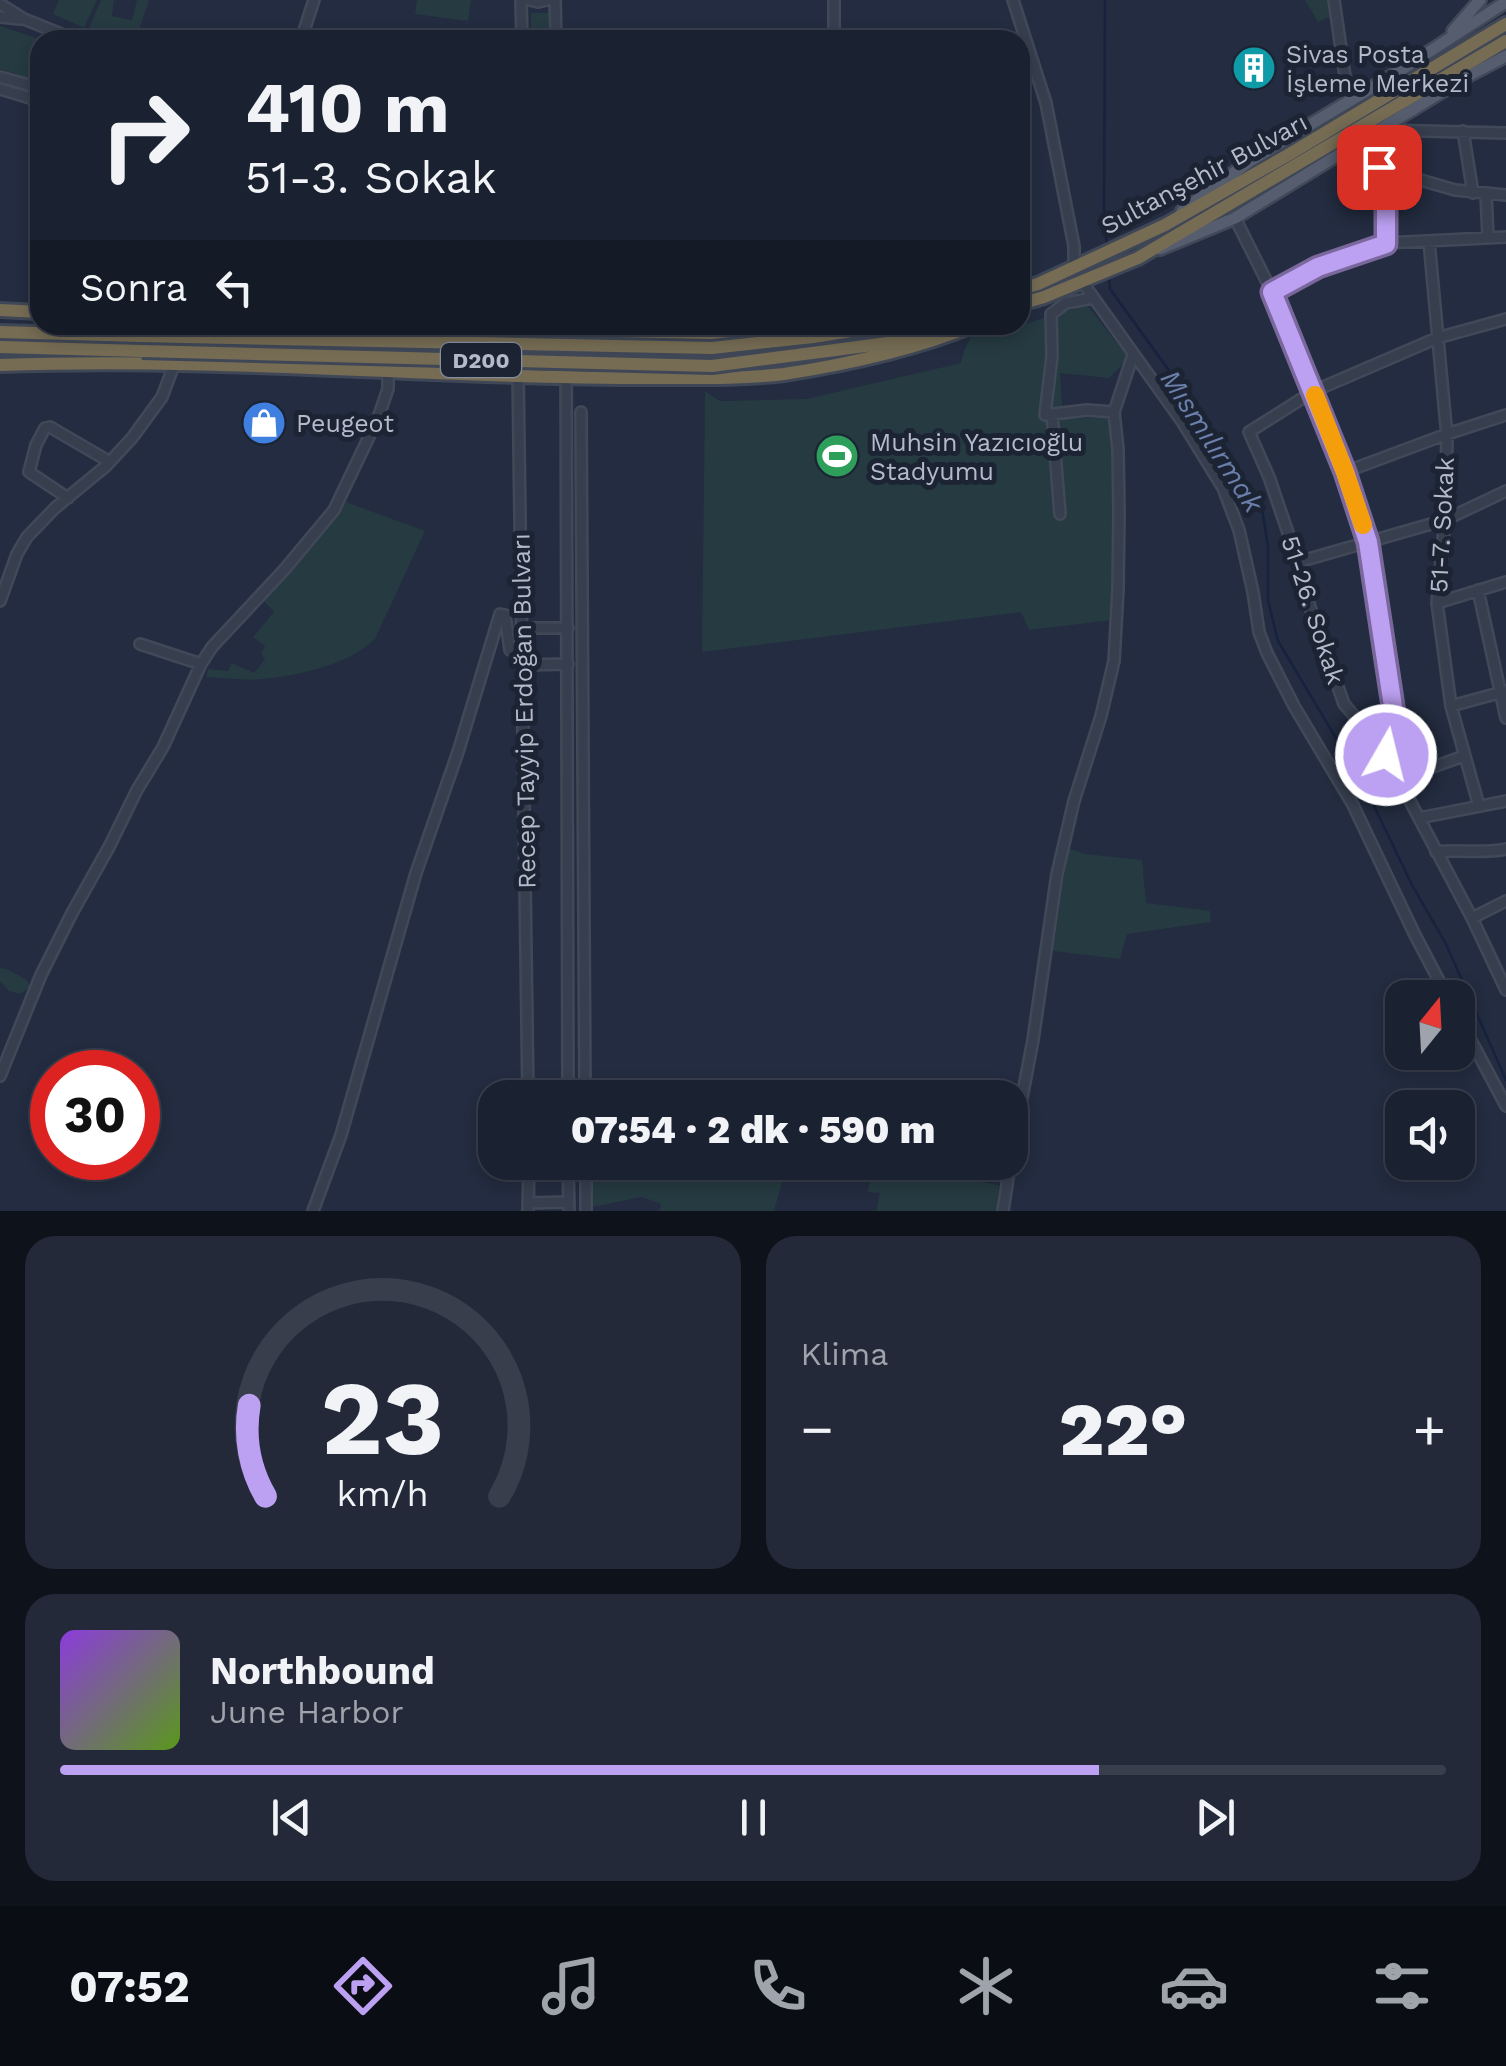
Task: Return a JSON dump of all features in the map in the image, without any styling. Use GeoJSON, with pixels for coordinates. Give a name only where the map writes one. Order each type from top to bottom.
{"type":"FeatureCollection","features":[{"type":"Feature","properties":{"kind":"highway","name":"Sultanşehir Bulvarı"},"geometry":{"type":"LineString","coordinates":[[1030,286],[1138,258],[1506,24]]}},
{"type":"Feature","properties":{"kind":"highway","name":"Sultanşehir Bulvarı"},"geometry":{"type":"LineString","coordinates":[[1030,301],[1082,275],[1088,262],[1291,161],[1506,42]]}},
{"type":"Feature","properties":{"kind":"highway"},"geometry":{"type":"LineString","coordinates":[[0,310],[30,312]]}},
{"type":"Feature","properties":{"kind":"highway","name":"D200"},"geometry":{"type":"LineString","coordinates":[[0,332],[30,333]]}},
{"type":"Feature","properties":{"kind":"highway","name":"D200"},"geometry":{"type":"LineString","coordinates":[[71,335],[141,344],[712,366],[895,342],[918,335]]}},
{"type":"Feature","properties":{"kind":"highway"},"geometry":{"type":"LineString","coordinates":[[647,335],[728,335]]}},
{"type":"Feature","properties":{"kind":"highway","name":"D200"},"geometry":{"type":"LineString","coordinates":[[0,347],[141,344],[712,348],[826,335]]}},
{"type":"Feature","properties":{"kind":"highway"},"geometry":{"type":"LineString","coordinates":[[0,365],[71,363],[568,378],[699,378],[780,374],[892,353],[945,335]]}},
{"type":"Feature","properties":{"kind":"highway"},"geometry":{"type":"LineString","coordinates":[[0,356],[71,363]]}},
{"type":"Feature","properties":{"kind":"main road"},"geometry":{"type":"LineString","coordinates":[[1440,45],[1480,0]]}},
{"type":"Feature","properties":{"kind":"main road"},"geometry":{"type":"LineString","coordinates":[[1166,224],[1228,176],[1506,2]]}},
{"type":"Feature","properties":{"kind":"main road"},"geometry":{"type":"LineString","coordinates":[[1138,258],[1235,218],[1506,56]]}},
{"type":"Feature","properties":{"kind":"main road"},"geometry":{"type":"LineString","coordinates":[[1479,70],[1506,68]]}},
{"type":"Feature","properties":{"kind":"street"},"geometry":{"type":"LineString","coordinates":[[521,0],[522,30]]}},
{"type":"Feature","properties":{"kind":"street"},"geometry":{"type":"LineString","coordinates":[[529,0],[547,0]]}},
{"type":"Feature","properties":{"kind":"street"},"geometry":{"type":"LineString","coordinates":[[555,0],[556,30]]}},
{"type":"Feature","properties":{"kind":"street"},"geometry":{"type":"LineString","coordinates":[[834,0],[834,30]]}},
{"type":"Feature","properties":{"kind":"street"},"geometry":{"type":"LineString","coordinates":[[1013,0],[1023,30]]}},
{"type":"Feature","properties":{"kind":"street"},"geometry":{"type":"LineString","coordinates":[[1334,0],[1345,76],[1353,99]]}},
{"type":"Feature","properties":{"kind":"street"},"geometry":{"type":"LineString","coordinates":[[304,30],[312,2]]}},
{"type":"Feature","properties":{"kind":"street"},"geometry":{"type":"LineString","coordinates":[[0,4],[52,30]]}},
{"type":"Feature","properties":{"kind":"street"},"geometry":{"type":"LineString","coordinates":[[0,17],[24,18]]}},
{"type":"Feature","properties":{"kind":"street"},"geometry":{"type":"LineString","coordinates":[[1030,53],[1046,103],[1082,275],[1223,488],[1239,530],[1259,632],[1267,653],[1353,806],[1439,980]]}},
{"type":"Feature","properties":{"kind":"street"},"geometry":{"type":"LineString","coordinates":[[0,76],[30,85]]}},
{"type":"Feature","properties":{"kind":"street"},"geometry":{"type":"LineString","coordinates":[[0,88],[30,98]]}},
{"type":"Feature","properties":{"kind":"street"},"geometry":{"type":"LineString","coordinates":[[1380,130],[1506,133]]}},
{"type":"Feature","properties":{"kind":"street"},"geometry":{"type":"LineString","coordinates":[[1463,131],[1473,193]]}},
{"type":"Feature","properties":{"kind":"street"},"geometry":{"type":"LineString","coordinates":[[1354,146],[1386,170],[1473,193],[1506,195]]}},
{"type":"Feature","properties":{"kind":"street"},"geometry":{"type":"LineString","coordinates":[[1386,170],[1386,244]]}},
{"type":"Feature","properties":{"kind":"street"},"geometry":{"type":"LineString","coordinates":[[1486,194],[1488,238]]}},
{"type":"Feature","properties":{"kind":"street"},"geometry":{"type":"LineString","coordinates":[[1235,218],[1314,391],[1368,542],[1394,713],[1386,755]]}},
{"type":"Feature","properties":{"kind":"street"},"geometry":{"type":"LineString","coordinates":[[1272,292],[1318,267],[1386,244],[1506,237]]}},
{"type":"Feature","properties":{"kind":"street","name":"51-7. Sokak"},"geometry":{"type":"LineString","coordinates":[[1429,240],[1447,434],[1438,603],[1451,706],[1479,806]]}},
{"type":"Feature","properties":{"kind":"street"},"geometry":{"type":"LineString","coordinates":[[1094,298],[1066,303],[1051,314],[1052,356],[1045,415],[1087,410],[1114,412]]}},
{"type":"Feature","properties":{"kind":"street"},"geometry":{"type":"LineString","coordinates":[[1314,391],[1437,338],[1506,320]]}},
{"type":"Feature","properties":{"kind":"street","name":"Recep Tayyip Erdoğan Bulvarı"},"geometry":{"type":"LineString","coordinates":[[517,335],[528,1080]]}},
{"type":"Feature","properties":{"kind":"street","name":"Recep Tayyip Erdoğan Bulvarı"},"geometry":{"type":"LineString","coordinates":[[566,335],[568,1080]]}},
{"type":"Feature","properties":{"kind":"street"},"geometry":{"type":"LineString","coordinates":[[1004,1211],[1034,1040],[1057,874],[1114,661],[1119,513],[1114,412],[1133,355]]}},
{"type":"Feature","properties":{"kind":"street"},"geometry":{"type":"LineString","coordinates":[[0,601],[27,537],[132,438],[162,398],[174,366]]}},
{"type":"Feature","properties":{"kind":"street"},"geometry":{"type":"LineString","coordinates":[[0,1076],[41,975],[162,747],[201,664],[334,510],[378,418],[388,389],[388,371]]}},
{"type":"Feature","properties":{"kind":"street","name":"51-26. Sokak"},"geometry":{"type":"LineString","coordinates":[[1314,391],[1248,432],[1269,477],[1344,704],[1376,737],[1506,990]]}},
{"type":"Feature","properties":{"kind":"street"},"geometry":{"type":"LineString","coordinates":[[581,412],[585,1080]]}},
{"type":"Feature","properties":{"kind":"street"},"geometry":{"type":"LineString","coordinates":[[1052,414],[1060,514]]}},
{"type":"Feature","properties":{"kind":"street"},"geometry":{"type":"LineString","coordinates":[[1345,472],[1506,415]]}},
{"type":"Feature","properties":{"kind":"street"},"geometry":{"type":"LineString","coordinates":[[68,498],[29,472],[45,428],[110,462]]}},
{"type":"Feature","properties":{"kind":"street"},"geometry":{"type":"LineString","coordinates":[[1298,562],[1445,520],[1506,491]]}},
{"type":"Feature","properties":{"kind":"street"},"geometry":{"type":"LineString","coordinates":[[1438,603],[1506,582]]}},
{"type":"Feature","properties":{"kind":"street"},"geometry":{"type":"LineString","coordinates":[[1478,590],[1506,718]]}},
{"type":"Feature","properties":{"kind":"street"},"geometry":{"type":"LineString","coordinates":[[313,1211],[341,1136],[416,873],[500,614],[505,615],[510,650],[523,650]]}},
{"type":"Feature","properties":{"kind":"street"},"geometry":{"type":"LineString","coordinates":[[522,628],[568,628]]}},
{"type":"Feature","properties":{"kind":"street"},"geometry":{"type":"LineString","coordinates":[[140,644],[201,664]]}},
{"type":"Feature","properties":{"kind":"street"},"geometry":{"type":"LineString","coordinates":[[568,648],[582,649]]}},
{"type":"Feature","properties":{"kind":"street"},"geometry":{"type":"LineString","coordinates":[[523,665],[568,664]]}},
{"type":"Feature","properties":{"kind":"street"},"geometry":{"type":"LineString","coordinates":[[1451,706],[1502,692]]}},
{"type":"Feature","properties":{"kind":"street"},"geometry":{"type":"LineString","coordinates":[[1399,778],[1464,756]]}},
{"type":"Feature","properties":{"kind":"street"},"geometry":{"type":"LineString","coordinates":[[1419,818],[1506,801]]}},
{"type":"Feature","properties":{"kind":"street"},"geometry":{"type":"LineString","coordinates":[[1436,852],[1506,850]]}},
{"type":"Feature","properties":{"kind":"street"},"geometry":{"type":"LineString","coordinates":[[1472,918],[1506,902]]}},
{"type":"Feature","properties":{"kind":"street"},"geometry":{"type":"LineString","coordinates":[[1475,1048],[1506,1106]]}},
{"type":"Feature","properties":{"kind":"street"},"geometry":{"type":"LineString","coordinates":[[529,1180],[528,1207],[570,1207],[569,1180]]}},
{"type":"Feature","properties":{"kind":"street"},"geometry":{"type":"LineString","coordinates":[[569,1183],[586,1183],[586,1211]]}},
{"type":"Feature","properties":{"kind":"shaded area"},"geometry":{"type":"Polygon","coordinates":[[[59,0],[97,0],[84,28],[53,14],[59,0]]]}},
{"type":"Feature","properties":{"kind":"shaded area"},"geometry":{"type":"Polygon","coordinates":[[[101,0],[114,0],[112,16],[132,20],[137,0],[149,0],[139,30],[88,30],[101,0]]]}},
{"type":"Feature","properties":{"kind":"shaded area"},"geometry":{"type":"Polygon","coordinates":[[[417,0],[471,0],[468,21],[415,14],[417,0]]]}},
{"type":"Feature","properties":{"kind":"shaded area"},"geometry":{"type":"Polygon","coordinates":[[[1305,0],[1330,0],[1332,16],[1318,22],[1305,0]]]}},
{"type":"Feature","properties":{"kind":"shaded area"},"geometry":{"type":"Polygon","coordinates":[[[531,13],[548,13],[548,30],[531,30],[531,13]]]}},
{"type":"Feature","properties":{"kind":"shaded area"},"geometry":{"type":"Polygon","coordinates":[[[0,26],[30,36],[30,78],[0,69],[0,26]]]}},
{"type":"Feature","properties":{"kind":"shaded area","name":"Muhsin Yazıcıoğlu Stadyumu"},"geometry":{"type":"Polygon","coordinates":[[[1087,305],[1129,358],[1109,378],[1060,373],[1063,419],[1110,417],[1115,461],[1113,620],[1029,630],[1021,612],[702,652],[705,391],[720,401],[806,399],[961,363],[971,337],[1030,335],[1030,322],[1087,305]]]}},
{"type":"Feature","properties":{"kind":"shaded area"},"geometry":{"type":"Polygon","coordinates":[[[346,502],[425,531],[375,639],[338,662],[307,672],[256,680],[206,677],[208,669],[228,671],[232,663],[254,673],[265,659],[261,654],[265,646],[253,637],[274,612],[262,599],[346,502]]]}},
{"type":"Feature","properties":{"kind":"shaded area"},"geometry":{"type":"Polygon","coordinates":[[[1068,848],[1085,854],[1142,860],[1146,903],[1210,911],[1211,922],[1127,934],[1120,959],[1053,951],[1068,848]]]}},
{"type":"Feature","properties":{"kind":"shaded area"},"geometry":{"type":"Polygon","coordinates":[[[0,968],[27,980],[30,987],[20,994],[9,991],[0,981],[0,968]]]}},
{"type":"Feature","properties":{"kind":"shaded area"},"geometry":{"type":"Polygon","coordinates":[[[591,1180],[783,1180],[774,1211],[659,1211],[661,1204],[642,1197],[592,1207],[591,1180]]]}},
{"type":"Feature","properties":{"kind":"shaded area"},"geometry":{"type":"Polygon","coordinates":[[[870,1180],[969,1180],[999,1185],[997,1211],[876,1211],[880,1193],[868,1192],[870,1180]]]}},
{"type":"Feature","properties":{"kind":"waterway","name":"Mısmılırmak"},"geometry":{"type":"LineString","coordinates":[[1105,0],[1107,248]]}},
{"type":"Feature","properties":{"kind":"waterway","name":"Mısmılırmak"},"geometry":{"type":"LineString","coordinates":[[1109,276],[1110,289],[1210,427],[1249,496],[1262,509],[1268,546],[1268,600],[1278,641],[1364,785],[1412,885],[1446,944],[1506,1080]]}},
{"type":"Feature","properties":{"kind":"slow traffic"},"geometry":{"type":"LineString","coordinates":[[1315,395],[1363,525]]}},
{"type":"Feature","properties":{"kind":"place","name":"Sivas Posta İşleme Merkezi"},"geometry":{"type":"Point","coordinates":[1254,68]}},
{"type":"Feature","properties":{"kind":"place","name":"Peugeot"},"geometry":{"type":"Point","coordinates":[264,423]}},
{"type":"Feature","properties":{"kind":"place","name":"Muhsin Yazıcıoğlu Stadyumu"},"geometry":{"type":"Point","coordinates":[837,456]}},
{"type":"Feature","properties":{"kind":"route"},"geometry":{"type":"LineString","coordinates":[[1379,167],[1386,170],[1386,244],[1318,267],[1272,292],[1314,391],[1368,542],[1394,713],[1386,755]]}}]}
